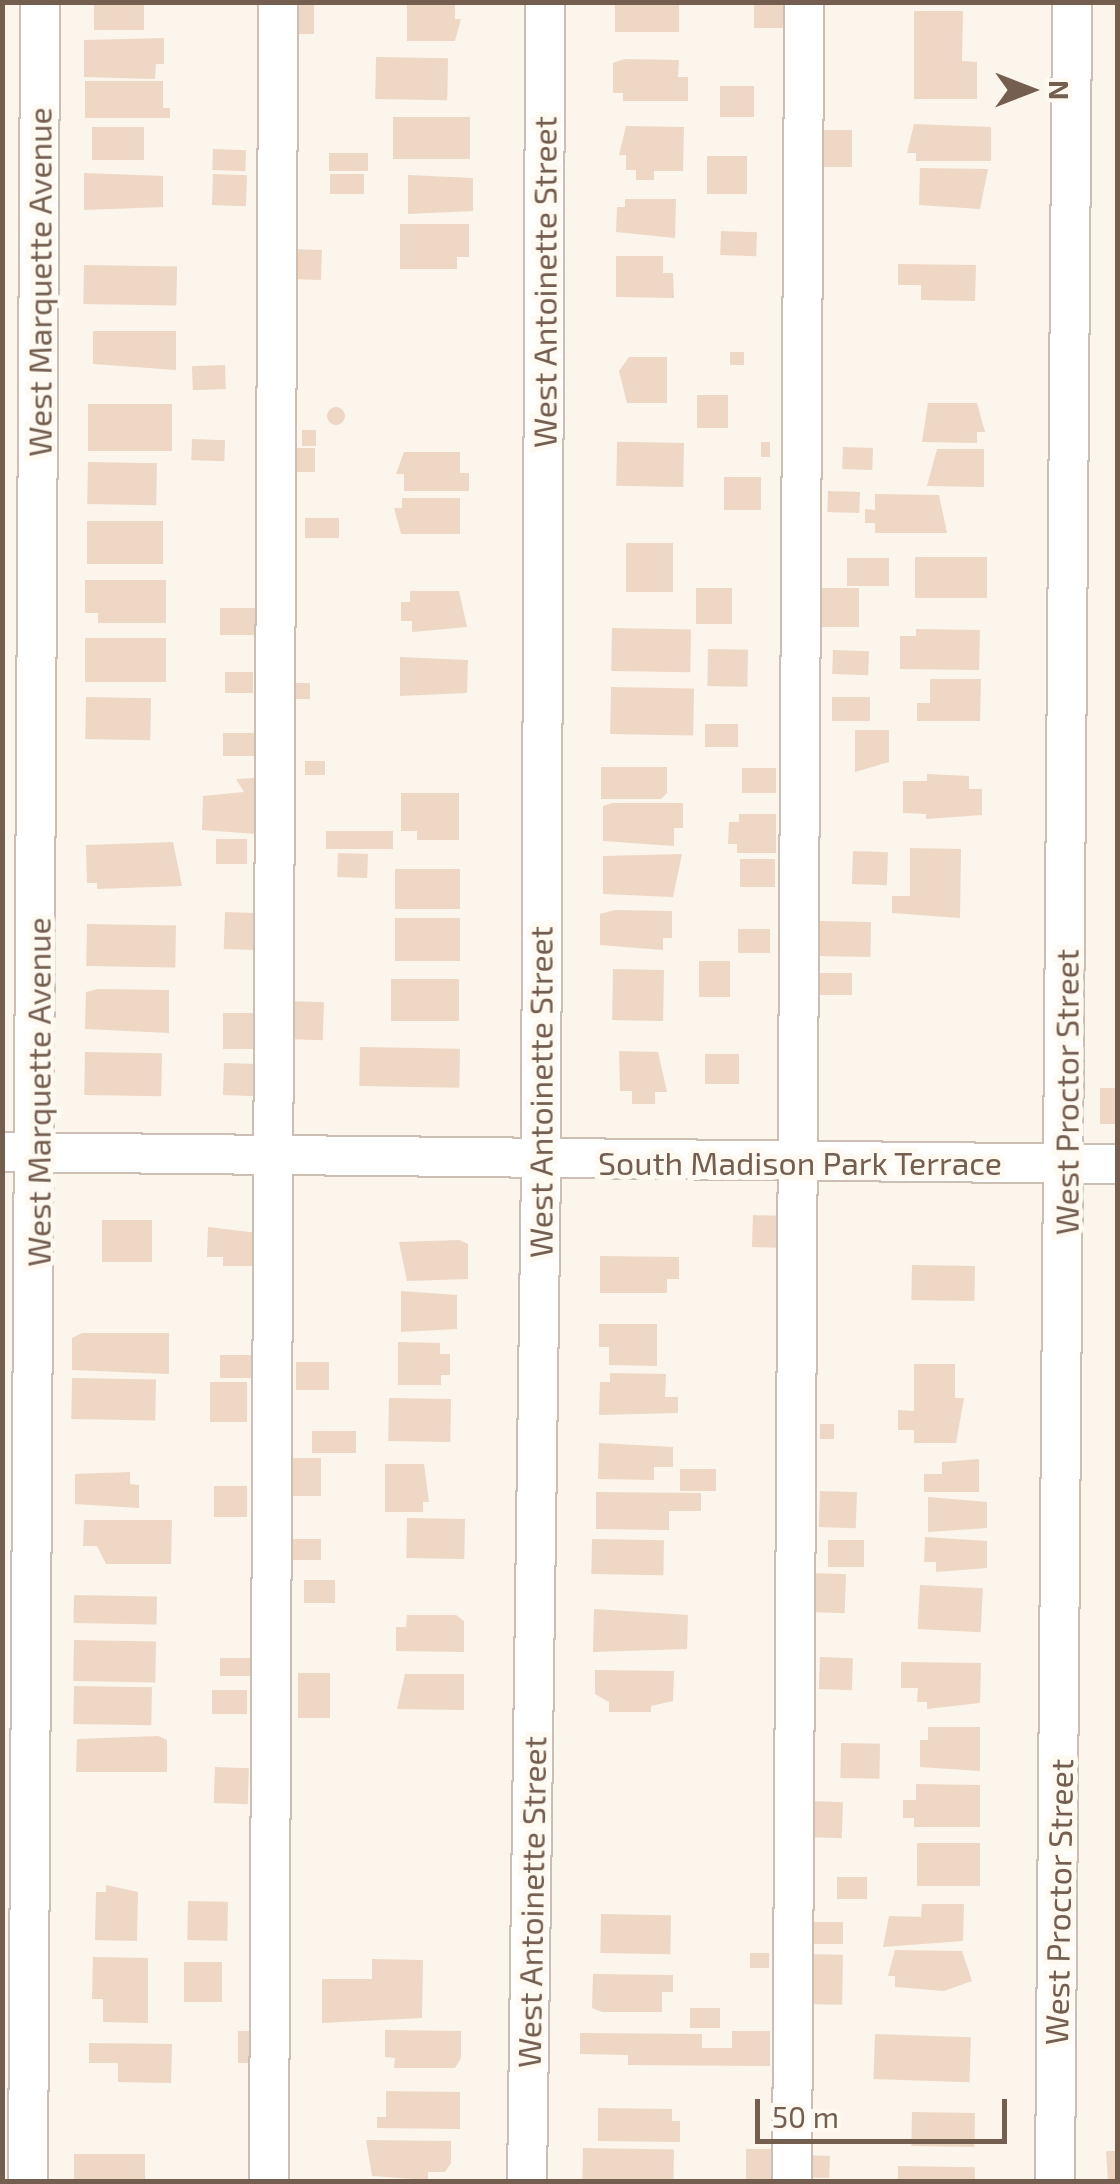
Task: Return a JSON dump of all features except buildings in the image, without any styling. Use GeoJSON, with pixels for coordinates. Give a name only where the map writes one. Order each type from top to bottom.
{"type":"FeatureCollection","features":[{"type":"Feature","properties":{"kind":"street","name":"West Marquette Avenue"},"geometry":{"type":"LineString","coordinates":[[28,2182],[20,1152],[40,2]]}},
{"type":"Feature","properties":{"kind":"street"},"geometry":{"type":"LineString","coordinates":[[270,2182],[278,2]]}},
{"type":"Feature","properties":{"kind":"street","name":"West Antoinette Street"},"geometry":{"type":"LineString","coordinates":[[527,2182],[541,1160],[544,2]]}},
{"type":"Feature","properties":{"kind":"street"},"geometry":{"type":"LineString","coordinates":[[792,2182],[801,1162],[804,2]]}},
{"type":"Feature","properties":{"kind":"street","name":"West Proctor Street"},"geometry":{"type":"LineString","coordinates":[[1055,2182],[1066,1163],[1072,2]]}},
{"type":"Feature","properties":{"kind":"street","name":"South Madison Park Terrace"},"geometry":{"type":"LineString","coordinates":[[20,1152],[1118,1164]]}}]}
